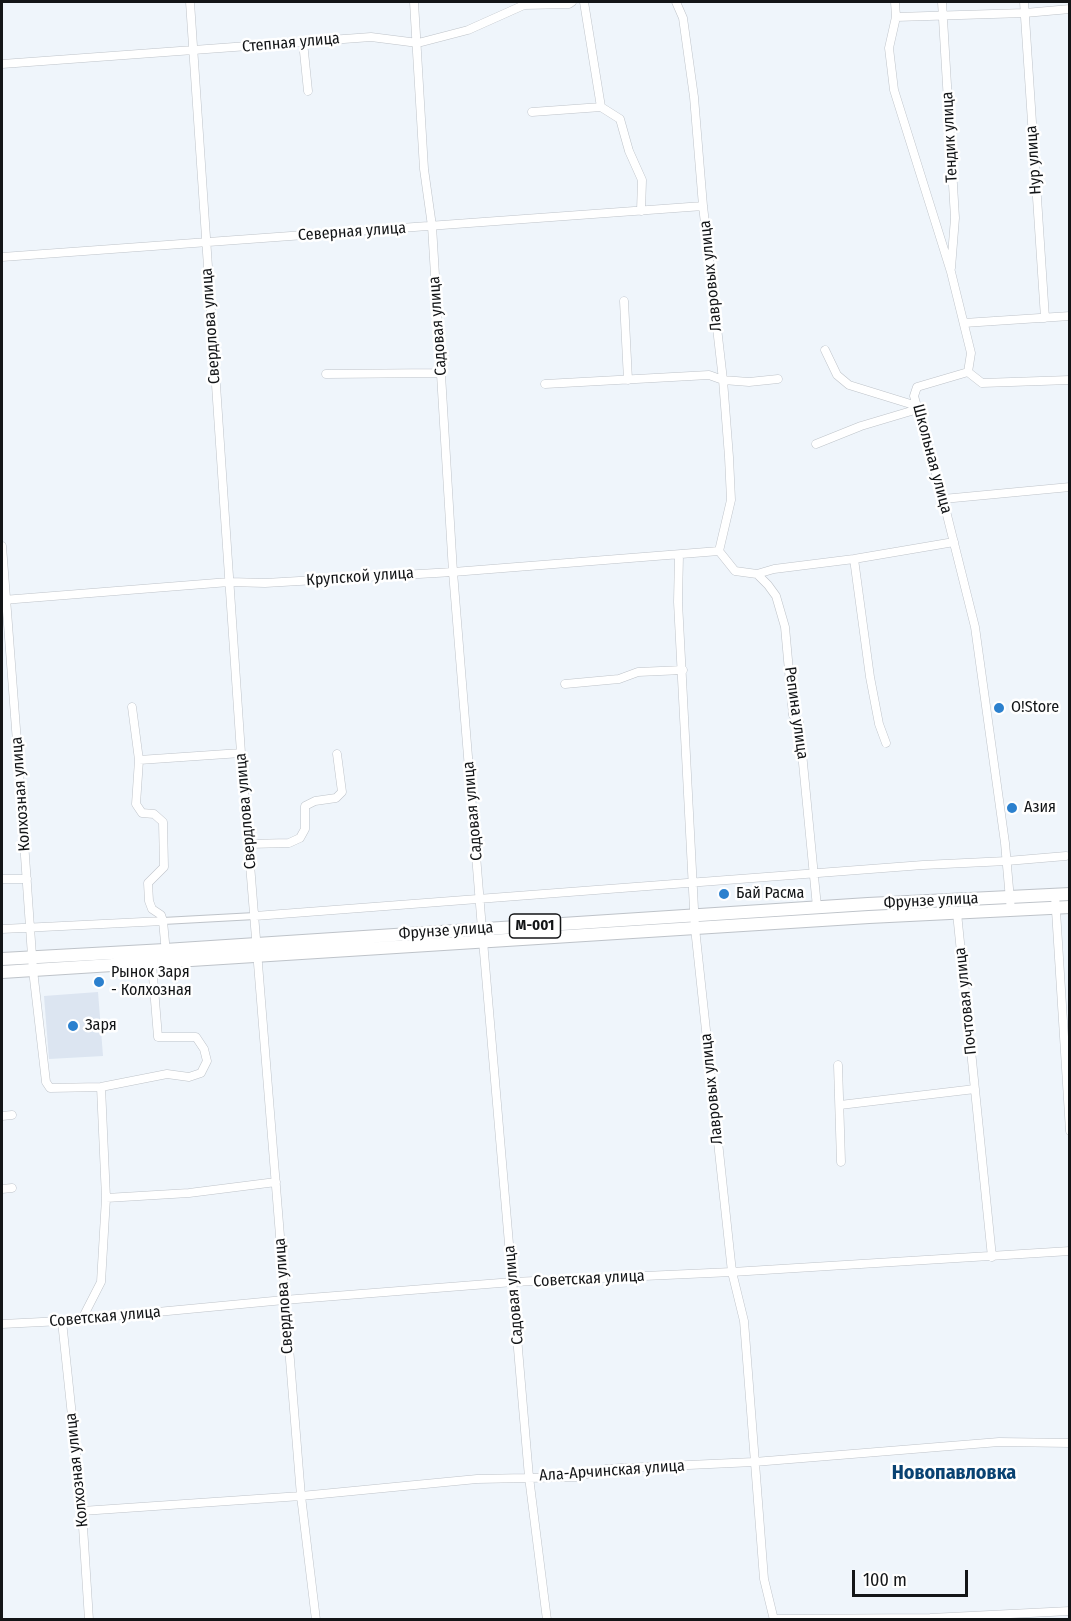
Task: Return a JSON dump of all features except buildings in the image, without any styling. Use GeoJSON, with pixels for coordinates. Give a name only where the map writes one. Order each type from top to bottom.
{"type":"FeatureCollection","features":[{"type":"Feature","properties":{"kind":"main road","name":"Фрунзе улица"},"geometry":{"type":"LineString","coordinates":[[695,922],[817,908],[1070,894]]}},
{"type":"Feature","properties":{"kind":"main road","name":"Фрунзе улица"},"geometry":{"type":"LineString","coordinates":[[2,972],[32,964],[695,922],[1070,907]]}},
{"type":"Feature","properties":{"kind":"main road","name":"Фрунзе улица"},"geometry":{"type":"LineString","coordinates":[[2,959],[32,964],[152,964],[166,956]]}},
{"type":"Feature","properties":{"kind":"street","name":"Свердлова улица"},"geometry":{"type":"LineString","coordinates":[[190,2],[241,753],[284,1300],[301,1496],[316,1620]]}},
{"type":"Feature","properties":{"kind":"street","name":"Садовая улица"},"geometry":{"type":"LineString","coordinates":[[414,2],[424,169],[432,226],[453,572],[529,1477],[547,1620]]}},
{"type":"Feature","properties":{"kind":"street","name":"Степная улица"},"geometry":{"type":"LineString","coordinates":[[2,64],[371,37],[418,43],[468,30],[524,5],[569,4],[572,2]]}},
{"type":"Feature","properties":{"kind":"street"},"geometry":{"type":"LineString","coordinates":[[584,2],[601,107]]}},
{"type":"Feature","properties":{"kind":"street","name":"Лавровых улица"},"geometry":{"type":"LineString","coordinates":[[676,2],[683,18],[693,86],[703,206],[723,380],[731,500],[719,551]]}},
{"type":"Feature","properties":{"kind":"street"},"geometry":{"type":"LineString","coordinates":[[895,2],[896,17],[889,48],[894,90],[951,272],[971,353],[968,372],[982,382],[1070,380]]}},
{"type":"Feature","properties":{"kind":"street","name":"Тендик улица"},"geometry":{"type":"LineString","coordinates":[[942,2],[955,218],[951,272]]}},
{"type":"Feature","properties":{"kind":"street","name":"Нур улица"},"geometry":{"type":"LineString","coordinates":[[1024,2],[1045,318]]}},
{"type":"Feature","properties":{"kind":"street"},"geometry":{"type":"LineString","coordinates":[[896,17],[1025,14],[1070,9]]}},
{"type":"Feature","properties":{"kind":"street"},"geometry":{"type":"LineString","coordinates":[[303,42],[308,91]]}},
{"type":"Feature","properties":{"kind":"street"},"geometry":{"type":"LineString","coordinates":[[532,111],[601,107],[620,119],[629,151],[642,180],[641,211]]}},
{"type":"Feature","properties":{"kind":"street","name":"Северная улица"},"geometry":{"type":"LineString","coordinates":[[2,258],[703,206]]}},
{"type":"Feature","properties":{"kind":"street"},"geometry":{"type":"LineString","coordinates":[[624,301],[628,380]]}},
{"type":"Feature","properties":{"kind":"street"},"geometry":{"type":"LineString","coordinates":[[964,323],[1070,316]]}},
{"type":"Feature","properties":{"kind":"street"},"geometry":{"type":"LineString","coordinates":[[825,350],[837,375],[849,385],[917,408]]}},
{"type":"Feature","properties":{"kind":"street","name":"Школьная улица"},"geometry":{"type":"LineString","coordinates":[[968,372],[917,387],[914,396],[975,627],[1007,861],[1011,911]]}},
{"type":"Feature","properties":{"kind":"street"},"geometry":{"type":"LineString","coordinates":[[326,374],[441,373]]}},
{"type":"Feature","properties":{"kind":"street"},"geometry":{"type":"LineString","coordinates":[[545,384],[710,375],[723,380],[749,382],[778,379]]}},
{"type":"Feature","properties":{"kind":"street"},"geometry":{"type":"LineString","coordinates":[[816,444],[861,426],[917,408]]}},
{"type":"Feature","properties":{"kind":"street"},"geometry":{"type":"LineString","coordinates":[[943,499],[1070,487]]}},
{"type":"Feature","properties":{"kind":"street"},"geometry":{"type":"LineString","coordinates":[[756,574],[774,569],[854,559],[954,542]]}},
{"type":"Feature","properties":{"kind":"street","name":"Колхозная улица"},"geometry":{"type":"LineString","coordinates":[[2,546],[4,600],[32,964],[46,1082],[50,1088],[101,1087]]}},
{"type":"Feature","properties":{"kind":"street","name":"Крупской улица"},"geometry":{"type":"LineString","coordinates":[[4,600],[229,582],[265,583],[453,572],[719,551]]}},
{"type":"Feature","properties":{"kind":"street","name":"Репина улица"},"geometry":{"type":"LineString","coordinates":[[719,551],[735,571],[756,574],[776,596],[785,627],[793,714],[799,722],[817,908]]}},
{"type":"Feature","properties":{"kind":"street","name":"Лавровых улица"},"geometry":{"type":"LineString","coordinates":[[679,555],[678,602],[695,922],[732,1272],[744,1321],[764,1579],[774,1619]]}},
{"type":"Feature","properties":{"kind":"street"},"geometry":{"type":"LineString","coordinates":[[854,559],[870,677],[879,724],[886,742]]}},
{"type":"Feature","properties":{"kind":"street"},"geometry":{"type":"LineString","coordinates":[[565,684],[619,679],[638,672],[683,670]]}},
{"type":"Feature","properties":{"kind":"street"},"geometry":{"type":"LineString","coordinates":[[132,707],[139,760],[136,804],[142,813],[154,814],[163,822],[164,867],[148,883],[152,909],[161,915],[163,921],[166,956]]}},
{"type":"Feature","properties":{"kind":"street"},"geometry":{"type":"LineString","coordinates":[[139,760],[241,753]]}},
{"type":"Feature","properties":{"kind":"street"},"geometry":{"type":"LineString","coordinates":[[249,844],[289,843],[300,838],[305,829],[305,806],[315,801],[336,798],[342,792],[337,754]]}},
{"type":"Feature","properties":{"kind":"street"},"geometry":{"type":"LineString","coordinates":[[2,929],[255,916],[1066,856]]}},
{"type":"Feature","properties":{"kind":"street"},"geometry":{"type":"LineString","coordinates":[[2,879],[27,879]]}},
{"type":"Feature","properties":{"kind":"street"},"geometry":{"type":"LineString","coordinates":[[1055,895],[1070,1131]]}},
{"type":"Feature","properties":{"kind":"street","name":"Почтовая улица"},"geometry":{"type":"LineString","coordinates":[[957,913],[992,1257]]}},
{"type":"Feature","properties":{"kind":"street"},"geometry":{"type":"LineString","coordinates":[[82,1319],[101,1282],[106,1198],[101,1087],[167,1074],[189,1077],[201,1073],[207,1061],[204,1049],[196,1037],[158,1037],[152,964]]}},
{"type":"Feature","properties":{"kind":"street"},"geometry":{"type":"LineString","coordinates":[[838,1065],[841,1162]]}},
{"type":"Feature","properties":{"kind":"street"},"geometry":{"type":"LineString","coordinates":[[840,1105],[975,1089]]}},
{"type":"Feature","properties":{"kind":"street"},"geometry":{"type":"LineString","coordinates":[[2,1116],[12,1115]]}},
{"type":"Feature","properties":{"kind":"street"},"geometry":{"type":"LineString","coordinates":[[106,1198],[189,1193],[276,1182]]}},
{"type":"Feature","properties":{"kind":"street"},"geometry":{"type":"LineString","coordinates":[[2,1189],[12,1188]]}},
{"type":"Feature","properties":{"kind":"street","name":"Советская улица"},"geometry":{"type":"LineString","coordinates":[[2,1324],[62,1321],[513,1282],[732,1272],[1070,1251]]}},
{"type":"Feature","properties":{"kind":"street","name":"Колхозная улица"},"geometry":{"type":"LineString","coordinates":[[62,1321],[82,1511],[89,1620]]}},
{"type":"Feature","properties":{"kind":"street","name":"Ала-Арчинская улица"},"geometry":{"type":"LineString","coordinates":[[82,1511],[301,1496],[477,1479],[576,1476],[623,1467],[754,1462],[999,1442],[1070,1443]]}},
{"type":"Feature","properties":{"kind":"street"},"geometry":{"type":"LineString","coordinates":[[774,1619],[930,1618],[1070,1611]]}},
{"type":"Feature","properties":{"kind":"shaded area","name":"Заря"},"geometry":{"type":"Polygon","coordinates":[[[98,992],[103,1056],[49,1059],[44,996],[98,992]]]}},
{"type":"Feature","properties":{"kind":"place","name":"O!Store"},"geometry":{"type":"Point","coordinates":[999,708]}},
{"type":"Feature","properties":{"kind":"place","name":"Азия"},"geometry":{"type":"Point","coordinates":[1012,808]}},
{"type":"Feature","properties":{"kind":"place","name":"Бай Расма"},"geometry":{"type":"Point","coordinates":[724,894]}},
{"type":"Feature","properties":{"kind":"place","name":"Рынок Заря - Колхозная"},"geometry":{"type":"Point","coordinates":[99,982]}},
{"type":"Feature","properties":{"kind":"place","name":"Заря"},"geometry":{"type":"Point","coordinates":[73,1026]}},
{"type":"Feature","properties":{"kind":"district","name":"Новопавловка"},"geometry":{"type":"Point","coordinates":[954,1473]}}]}
